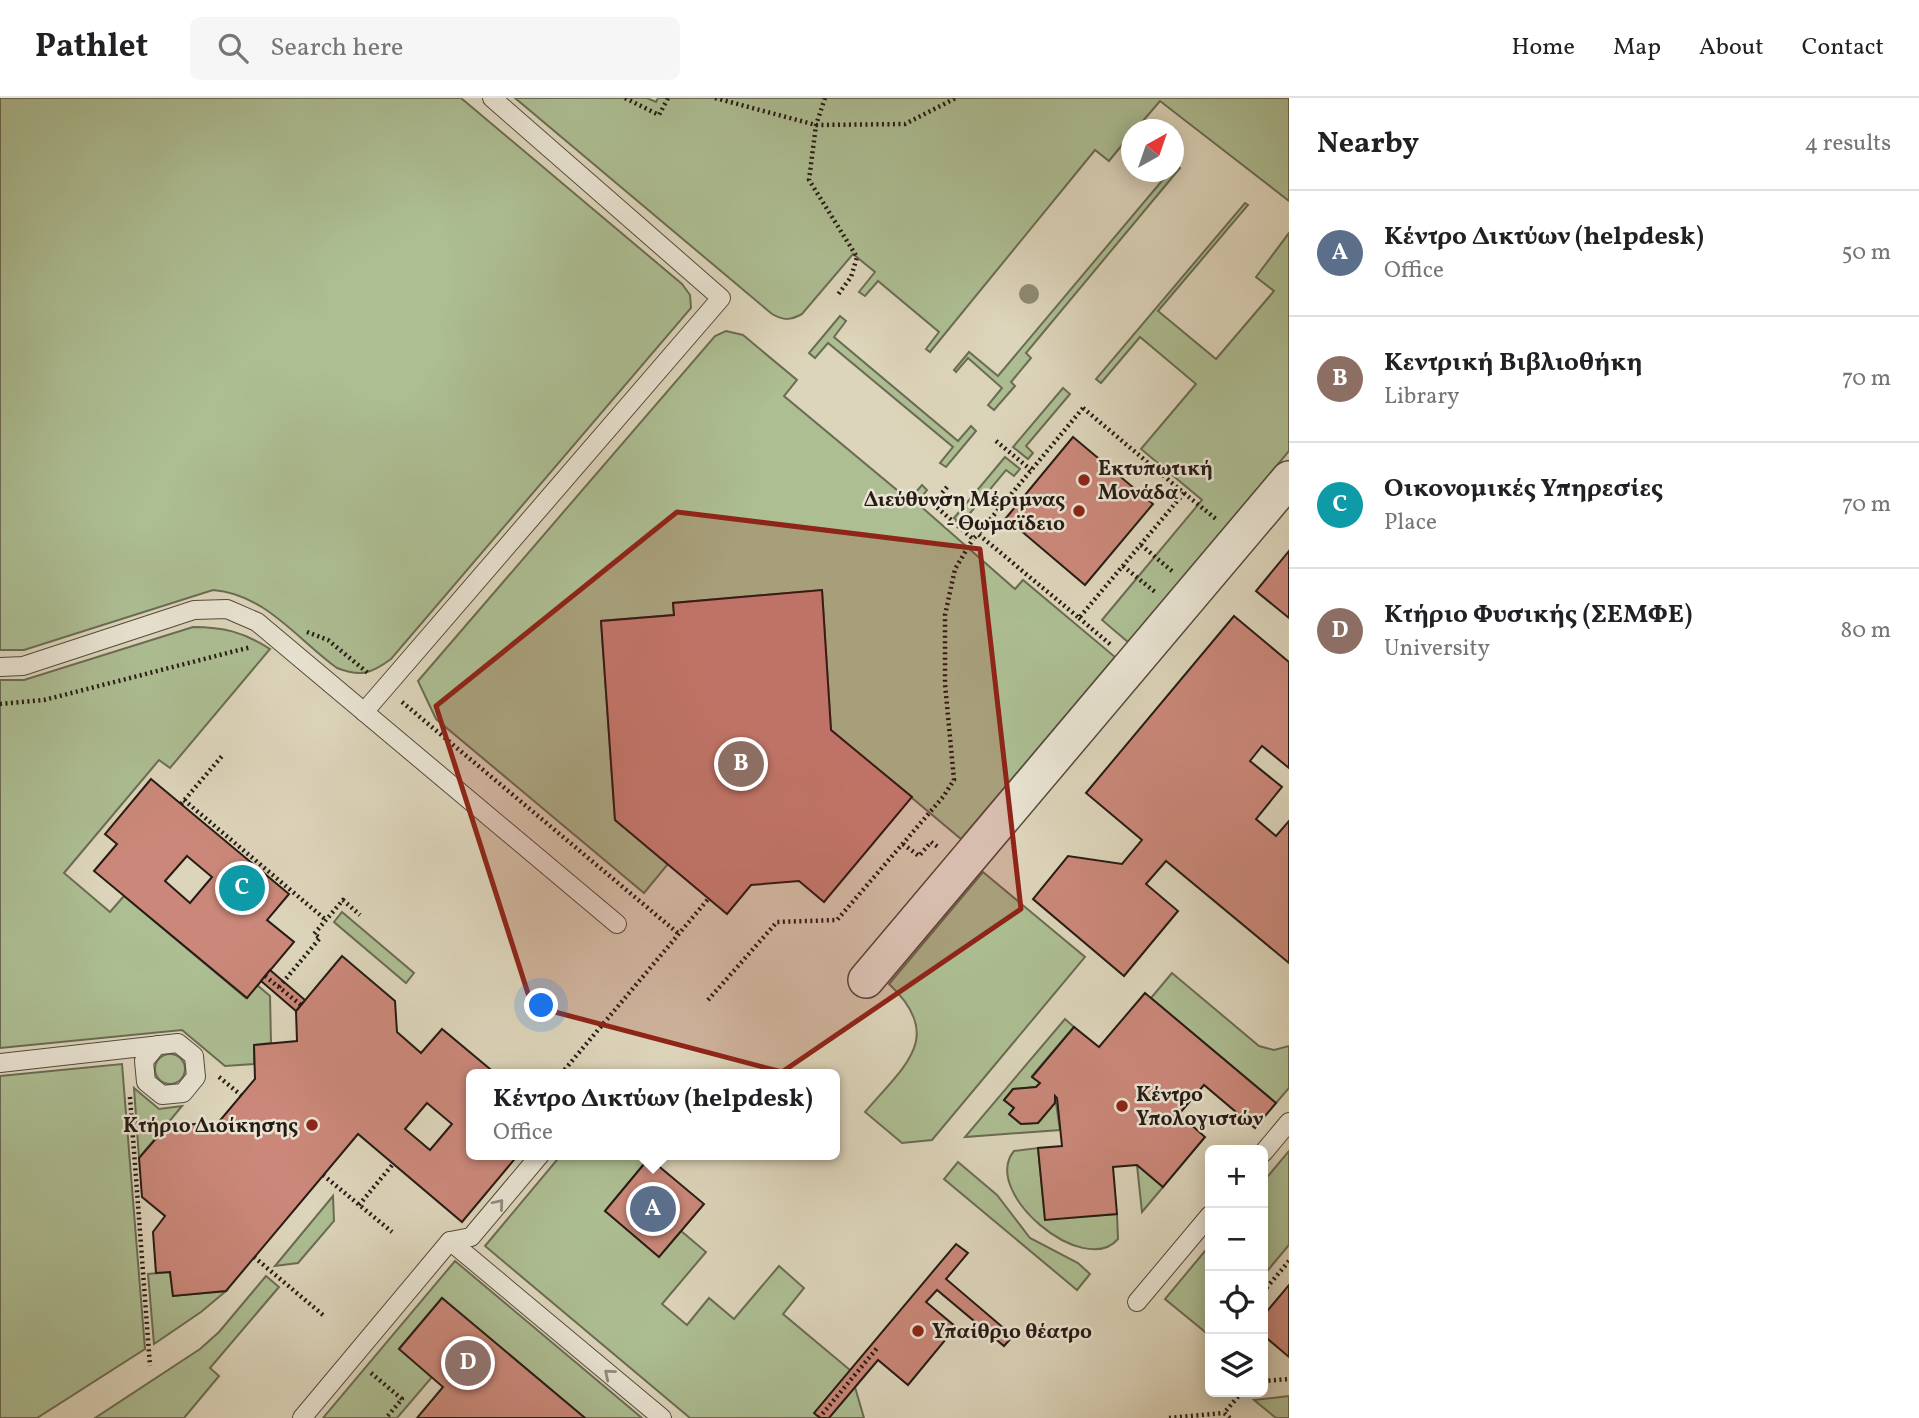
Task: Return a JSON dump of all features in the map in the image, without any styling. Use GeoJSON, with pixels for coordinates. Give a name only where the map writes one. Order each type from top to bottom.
{"type":"FeatureCollection","features":[{"type":"Feature","properties":{"kind":"street"},"geometry":{"type":"LineString","coordinates":[[866,980],[1289,479]]}},
{"type":"Feature","properties":{"kind":"lane"},"geometry":{"type":"LineString","coordinates":[[364,712],[721,298],[492,98]]}},
{"type":"Feature","properties":{"kind":"lane"},"geometry":{"type":"LineString","coordinates":[[0,667],[23,666],[194,610],[239,612],[257,622],[617,924]]}},
{"type":"Feature","properties":{"kind":"lane"},"geometry":{"type":"LineString","coordinates":[[0,1063],[157,1045]]}},
{"type":"Feature","properties":{"kind":"lane"},"geometry":{"type":"LineString","coordinates":[[1268,1147],[1289,1122]]}},
{"type":"Feature","properties":{"kind":"lane"},"geometry":{"type":"LineString","coordinates":[[302,1418],[450,1241],[471,1237],[536,1160]]}},
{"type":"Feature","properties":{"kind":"lane"},"geometry":{"type":"LineString","coordinates":[[1138,1301],[1205,1221]]}},
{"type":"Feature","properties":{"kind":"lane"},"geometry":{"type":"LineString","coordinates":[[450,1241],[662,1418]]}},
{"type":"Feature","properties":{"kind":"path"},"geometry":{"type":"LineString","coordinates":[[625,98],[659,115],[668,98]]}},
{"type":"Feature","properties":{"kind":"path"},"geometry":{"type":"LineString","coordinates":[[715,98],[816,125],[905,124],[956,98]]}},
{"type":"Feature","properties":{"kind":"path"},"geometry":{"type":"LineString","coordinates":[[825,98],[816,125],[809,180],[857,257],[851,277],[837,296]]}},
{"type":"Feature","properties":{"kind":"path"},"geometry":{"type":"LineString","coordinates":[[708,1000],[777,922],[837,920],[954,780],[945,684],[945,615],[955,569],[973,539],[1083,408],[1239,538]]}},
{"type":"Feature","properties":{"kind":"path"},"geometry":{"type":"LineString","coordinates":[[996,441],[1031,470]]}},
{"type":"Feature","properties":{"kind":"path"},"geometry":{"type":"LineString","coordinates":[[947,487],[933,504],[973,539]]}},
{"type":"Feature","properties":{"kind":"path"},"geometry":{"type":"LineString","coordinates":[[1079,618],[1184,493]]}},
{"type":"Feature","properties":{"kind":"path"},"geometry":{"type":"LineString","coordinates":[[978,534],[1133,663]]}},
{"type":"Feature","properties":{"kind":"path"},"geometry":{"type":"LineString","coordinates":[[1141,545],[1185,600]]}},
{"type":"Feature","properties":{"kind":"path"},"geometry":{"type":"LineString","coordinates":[[1123,566],[1185,600]]}},
{"type":"Feature","properties":{"kind":"path"},"geometry":{"type":"LineString","coordinates":[[0,705],[44,700],[304,632],[316,634],[328,640],[679,934]]}},
{"type":"Feature","properties":{"kind":"path"},"geometry":{"type":"LineString","coordinates":[[222,755],[183,802],[326,920]]}},
{"type":"Feature","properties":{"kind":"path"},"geometry":{"type":"LineString","coordinates":[[903,844],[919,856],[931,842]]}},
{"type":"Feature","properties":{"kind":"path"},"geometry":{"type":"LineString","coordinates":[[565,1069],[709,898]]}},
{"type":"Feature","properties":{"kind":"path"},"geometry":{"type":"LineString","coordinates":[[279,987],[320,938],[314,933],[343,900],[360,915]]}},
{"type":"Feature","properties":{"kind":"path"},"geometry":{"type":"LineString","coordinates":[[265,976],[301,1005]]}},
{"type":"Feature","properties":{"kind":"path"},"geometry":{"type":"LineString","coordinates":[[126,1048],[150,1367]]}},
{"type":"Feature","properties":{"kind":"path"},"geometry":{"type":"LineString","coordinates":[[359,1205],[393,1164]]}},
{"type":"Feature","properties":{"kind":"path"},"geometry":{"type":"LineString","coordinates":[[323,1175],[392,1232]]}},
{"type":"Feature","properties":{"kind":"path"},"geometry":{"type":"LineString","coordinates":[[254,1257],[323,1315]]}},
{"type":"Feature","properties":{"kind":"path"},"geometry":{"type":"LineString","coordinates":[[1268,1286],[1289,1261]]}},
{"type":"Feature","properties":{"kind":"path"},"geometry":{"type":"LineString","coordinates":[[819,1418],[878,1348]]}},
{"type":"Feature","properties":{"kind":"path"},"geometry":{"type":"LineString","coordinates":[[352,1357],[402,1399],[386,1418]]}},
{"type":"Feature","properties":{"kind":"path"},"geometry":{"type":"LineString","coordinates":[[1268,1381],[1289,1379]]}},
{"type":"Feature","properties":{"kind":"path"},"geometry":{"type":"LineString","coordinates":[[1169,1418],[1224,1413],[1238,1397]]}},
{"type":"Feature","properties":{"kind":"path"},"geometry":{"type":"LineString","coordinates":[[1224,1413],[1230,1418]]}},
{"type":"Feature","properties":{"kind":"highlighted area"},"geometry":{"type":"Polygon","coordinates":[[[677,512],[980,549],[1021,909],[782,1072],[532,1006],[436,706],[677,512]]]}},
{"type":"Feature","properties":{"kind":"green space"},"geometry":{"type":"Polygon","coordinates":[[[0,98],[461,98],[682,284],[690,295],[691,308],[391,659],[377,668],[359,673],[337,668],[265,609],[232,593],[213,590],[24,650],[0,650],[0,98]]]}},
{"type":"Feature","properties":{"kind":"green space"},"geometry":{"type":"Polygon","coordinates":[[[515,98],[647,98],[656,102],[658,98],[1289,98],[1289,201],[1160,101],[1145,119],[1121,119],[1121,146],[1109,161],[1095,150],[930,352],[926,349],[939,332],[878,281],[865,296],[859,292],[875,272],[853,254],[802,314],[787,319],[772,314],[515,98]]]}},
{"type":"Feature","properties":{"kind":"green space"},"geometry":{"type":"Polygon","coordinates":[[[1161,182],[1168,182],[1026,353],[1031,358],[1011,382],[1015,386],[994,410],[988,405],[1002,388],[968,358],[956,372],[954,370],[969,352],[998,376],[1161,182]]]}},
{"type":"Feature","properties":{"kind":"green space"},"geometry":{"type":"Polygon","coordinates":[[[1245,203],[1248,205],[1158,311],[1216,359],[1274,291],[1256,277],[1289,233],[1289,451],[1128,642],[1102,620],[1202,500],[1141,449],[1196,384],[1140,337],[1101,383],[1096,379],[1245,203]]]}},
{"type":"Feature","properties":{"kind":"green space"},"geometry":{"type":"Polygon","coordinates":[[[840,316],[846,321],[834,337],[958,441],[971,426],[976,431],[946,467],[940,463],[953,447],[828,343],[815,358],[809,353],[840,316]]]}},
{"type":"Feature","properties":{"kind":"green space"},"geometry":{"type":"Polygon","coordinates":[[[726,331],[743,335],[797,380],[784,396],[909,500],[922,485],[927,490],[917,503],[1015,589],[1023,580],[1115,657],[961,839],[831,730],[822,590],[673,603],[674,615],[601,621],[615,820],[668,864],[644,893],[436,719],[418,681],[715,336],[726,331]]]}},
{"type":"Feature","properties":{"kind":"green space"},"geometry":{"type":"Polygon","coordinates":[[[1063,388],[1070,394],[1026,446],[1033,453],[1028,459],[1013,447],[1063,388]]]}},
{"type":"Feature","properties":{"kind":"green space"},"geometry":{"type":"Polygon","coordinates":[[[1005,457],[1020,469],[1014,476],[1006,470],[961,524],[954,518],[1005,457]]]}},
{"type":"Feature","properties":{"kind":"green space"},"geometry":{"type":"Polygon","coordinates":[[[193,627],[233,632],[270,649],[170,768],[159,760],[64,873],[110,912],[124,896],[246,998],[257,985],[270,996],[271,1043],[254,1045],[254,1064],[225,1066],[182,1030],[0,1048],[0,680],[24,680],[193,627]]]}},
{"type":"Feature","properties":{"kind":"green space"},"geometry":{"type":"Polygon","coordinates":[[[983,872],[1085,957],[932,1140],[902,1143],[865,1112],[905,1065],[917,1036],[915,1020],[906,1003],[889,984],[983,872]]]}},
{"type":"Feature","properties":{"kind":"green space"},"geometry":{"type":"Polygon","coordinates":[[[342,912],[414,973],[406,983],[334,922],[342,912]]]}},
{"type":"Feature","properties":{"kind":"green space"},"geometry":{"type":"Polygon","coordinates":[[[1172,973],[1259,1046],[1274,1050],[1289,1046],[1289,1088],[1276,1103],[1151,998],[1172,973]]]}},
{"type":"Feature","properties":{"kind":"green space"},"geometry":{"type":"Polygon","coordinates":[[[1065,1019],[1074,1027],[1032,1076],[1040,1083],[1036,1087],[1013,1089],[1004,1100],[1014,1108],[1010,1115],[1021,1124],[1038,1123],[1055,1103],[1055,1096],[1060,1130],[965,1137],[1065,1019]]]}},
{"type":"Feature","properties":{"kind":"green space"},"geometry":{"type":"Polygon","coordinates":[[[170,1054],[181,1058],[185,1069],[181,1080],[170,1084],[159,1080],[155,1069],[159,1058],[170,1054]]]}},
{"type":"Feature","properties":{"kind":"green space"},"geometry":{"type":"Polygon","coordinates":[[[122,1064],[145,1349],[37,1418],[0,1418],[0,1076],[122,1064]]]}},
{"type":"Feature","properties":{"kind":"green space"},"geometry":{"type":"Polygon","coordinates":[[[134,1088],[159,1109],[182,1106],[139,1158],[134,1088]]]}},
{"type":"Feature","properties":{"kind":"green space"},"geometry":{"type":"Polygon","coordinates":[[[1038,1148],[1045,1219],[1117,1214],[1118,1239],[1102,1248],[1083,1248],[1061,1240],[1040,1225],[1023,1207],[1011,1188],[1007,1168],[1014,1151],[1038,1148]]]}},
{"type":"Feature","properties":{"kind":"green space"},"geometry":{"type":"Polygon","coordinates":[[[1289,1151],[1289,1245],[1268,1270],[1268,1208],[1268,1176],[1289,1151]]]}},
{"type":"Feature","properties":{"kind":"green space"},"geometry":{"type":"Polygon","coordinates":[[[557,1160],[647,1160],[605,1211],[659,1256],[681,1231],[706,1252],[662,1304],[687,1325],[709,1298],[734,1319],[779,1266],[804,1288],[783,1314],[850,1370],[864,1418],[690,1418],[485,1246],[557,1160]]]}},
{"type":"Feature","properties":{"kind":"green space"},"geometry":{"type":"Polygon","coordinates":[[[958,1162],[997,1195],[1030,1238],[1078,1263],[1090,1274],[1077,1290],[944,1179],[958,1162]]]}},
{"type":"Feature","properties":{"kind":"green space"},"geometry":{"type":"Polygon","coordinates":[[[1137,1165],[1163,1187],[1142,1212],[1137,1165]]]}},
{"type":"Feature","properties":{"kind":"green space"},"geometry":{"type":"Polygon","coordinates":[[[333,1196],[334,1221],[298,1263],[275,1266],[333,1196]]]}},
{"type":"Feature","properties":{"kind":"green space"},"geometry":{"type":"Polygon","coordinates":[[[1205,1251],[1205,1332],[1165,1299],[1205,1251]]]}},
{"type":"Feature","properties":{"kind":"green space"},"geometry":{"type":"Polygon","coordinates":[[[455,1261],[642,1418],[585,1418],[442,1298],[399,1349],[432,1377],[397,1418],[323,1418],[455,1261]]]}},
{"type":"Feature","properties":{"kind":"green space"},"geometry":{"type":"Polygon","coordinates":[[[170,1272],[173,1296],[226,1291],[154,1344],[148,1274],[170,1272]]]}},
{"type":"Feature","properties":{"kind":"green space"},"geometry":{"type":"Polygon","coordinates":[[[266,1276],[279,1287],[210,1368],[219,1376],[184,1418],[95,1418],[200,1349],[219,1332],[266,1276]]]}},
{"type":"Feature","properties":{"kind":"green space"},"geometry":{"type":"Polygon","coordinates":[[[1289,1396],[1289,1418],[1276,1418],[1254,1400],[1289,1396]]]}},
{"type":"Feature","properties":{"kind":"building","name":"Διεύθυνση Μέριμνας - Θωμαϊδειο"},"geometry":{"type":"Polygon","coordinates":[[[1073,437],[1153,504],[1085,585],[1006,518],[1073,437]]]}},
{"type":"Feature","properties":{"kind":"building"},"geometry":{"type":"Polygon","coordinates":[[[1289,551],[1289,618],[1256,591],[1289,551]]]}},
{"type":"Feature","properties":{"kind":"building"},"geometry":{"type":"Polygon","coordinates":[[[822,590],[831,730],[912,797],[824,902],[799,881],[751,885],[727,914],[615,820],[601,621],[674,615],[673,603],[822,590]]]}},
{"type":"Feature","properties":{"kind":"building"},"geometry":{"type":"Polygon","coordinates":[[[1234,616],[1289,662],[1289,768],[1262,746],[1250,761],[1282,787],[1256,819],[1276,836],[1289,821],[1289,963],[1166,861],[1146,884],[1178,911],[1124,976],[1033,899],[1068,856],[1122,864],[1142,840],[1086,793],[1234,616]]]}},
{"type":"Feature","properties":{"kind":"building"},"geometry":{"type":"Polygon","coordinates":[[[151,779],[289,894],[267,920],[294,942],[247,998],[94,871],[117,844],[105,834],[151,779]],[[187,856],[165,881],[190,903],[212,877],[187,856]]]}},
{"type":"Feature","properties":{"kind":"building","name":"Κτήριο Διοίκησης"},"geometry":{"type":"Polygon","coordinates":[[[342,956],[395,1001],[397,1032],[421,1053],[442,1029],[490,1069],[466,1069],[466,1160],[514,1160],[462,1222],[358,1134],[226,1291],[173,1296],[170,1272],[156,1273],[153,1232],[165,1216],[142,1197],[139,1158],[166,1127],[204,1123],[212,1130],[255,1079],[254,1045],[297,1041],[296,1011],[342,956]],[[427,1103],[405,1129],[430,1150],[452,1124],[427,1103]]]}},
{"type":"Feature","properties":{"kind":"building"},"geometry":{"type":"Polygon","coordinates":[[[270,970],[305,1000],[296,1011],[261,981],[270,970]]]}},
{"type":"Feature","properties":{"kind":"building","name":"Κέντρο Υπολογιστών"},"geometry":{"type":"Polygon","coordinates":[[[1145,993],[1276,1103],[1255,1128],[1204,1085],[1179,1114],[1205,1137],[1163,1187],[1137,1165],[1113,1167],[1117,1214],[1045,1220],[1038,1148],[1062,1146],[1057,1098],[1055,1096],[1055,1103],[1038,1123],[1021,1124],[1009,1114],[1014,1108],[1004,1100],[1013,1089],[1036,1087],[1040,1083],[1032,1077],[1074,1027],[1099,1047],[1145,993]]]}},
{"type":"Feature","properties":{"kind":"building"},"geometry":{"type":"Polygon","coordinates":[[[647,1160],[651,1160],[704,1204],[659,1257],[605,1211],[647,1160]]]}},
{"type":"Feature","properties":{"kind":"building","name":"Υπαίθριο θέατρο"},"geometry":{"type":"Polygon","coordinates":[[[956,1244],[968,1253],[946,1279],[1013,1336],[1004,1346],[937,1290],[926,1302],[956,1327],[908,1385],[878,1360],[829,1418],[820,1418],[814,1413],[956,1244]]]}},
{"type":"Feature","properties":{"kind":"building"},"geometry":{"type":"Polygon","coordinates":[[[1289,1285],[1289,1357],[1268,1339],[1268,1310],[1289,1285]]]}},
{"type":"Feature","properties":{"kind":"building"},"geometry":{"type":"Polygon","coordinates":[[[442,1298],[585,1418],[417,1418],[443,1387],[399,1349],[442,1298]]]}},
{"type":"Feature","properties":{"kind":"place","name":"Εκτυπωτική Μονάδα"},"geometry":{"type":"Point","coordinates":[1084,480]}},
{"type":"Feature","properties":{"kind":"place","name":"Διεύθυνση Μέριμνας - Θωμαϊδειο"},"geometry":{"type":"Point","coordinates":[1079,511]}},
{"type":"Feature","properties":{"kind":"place","name":"Κεντρική Βιβλιοθήκη"},"geometry":{"type":"Point","coordinates":[741,764]}},
{"type":"Feature","properties":{"kind":"place","name":"Οικονομικές Υπηρεσίες"},"geometry":{"type":"Point","coordinates":[242,888]}},
{"type":"Feature","properties":{"kind":"place","name":"Κέντρο Υπολογιστών"},"geometry":{"type":"Point","coordinates":[1122,1106]}},
{"type":"Feature","properties":{"kind":"place","name":"Κτήριο Διοίκησης"},"geometry":{"type":"Point","coordinates":[312,1125]}},
{"type":"Feature","properties":{"kind":"place","name":"Κέντρο Δικτύων (helpdesk)"},"geometry":{"type":"Point","coordinates":[653,1209]}},
{"type":"Feature","properties":{"kind":"place","name":"Υπαίθριο θέατρο"},"geometry":{"type":"Point","coordinates":[918,1331]}},
{"type":"Feature","properties":{"kind":"place","name":"Κτήριο Φυσικής (ΣΕΜΦΕ)"},"geometry":{"type":"Point","coordinates":[468,1363]}}]}
